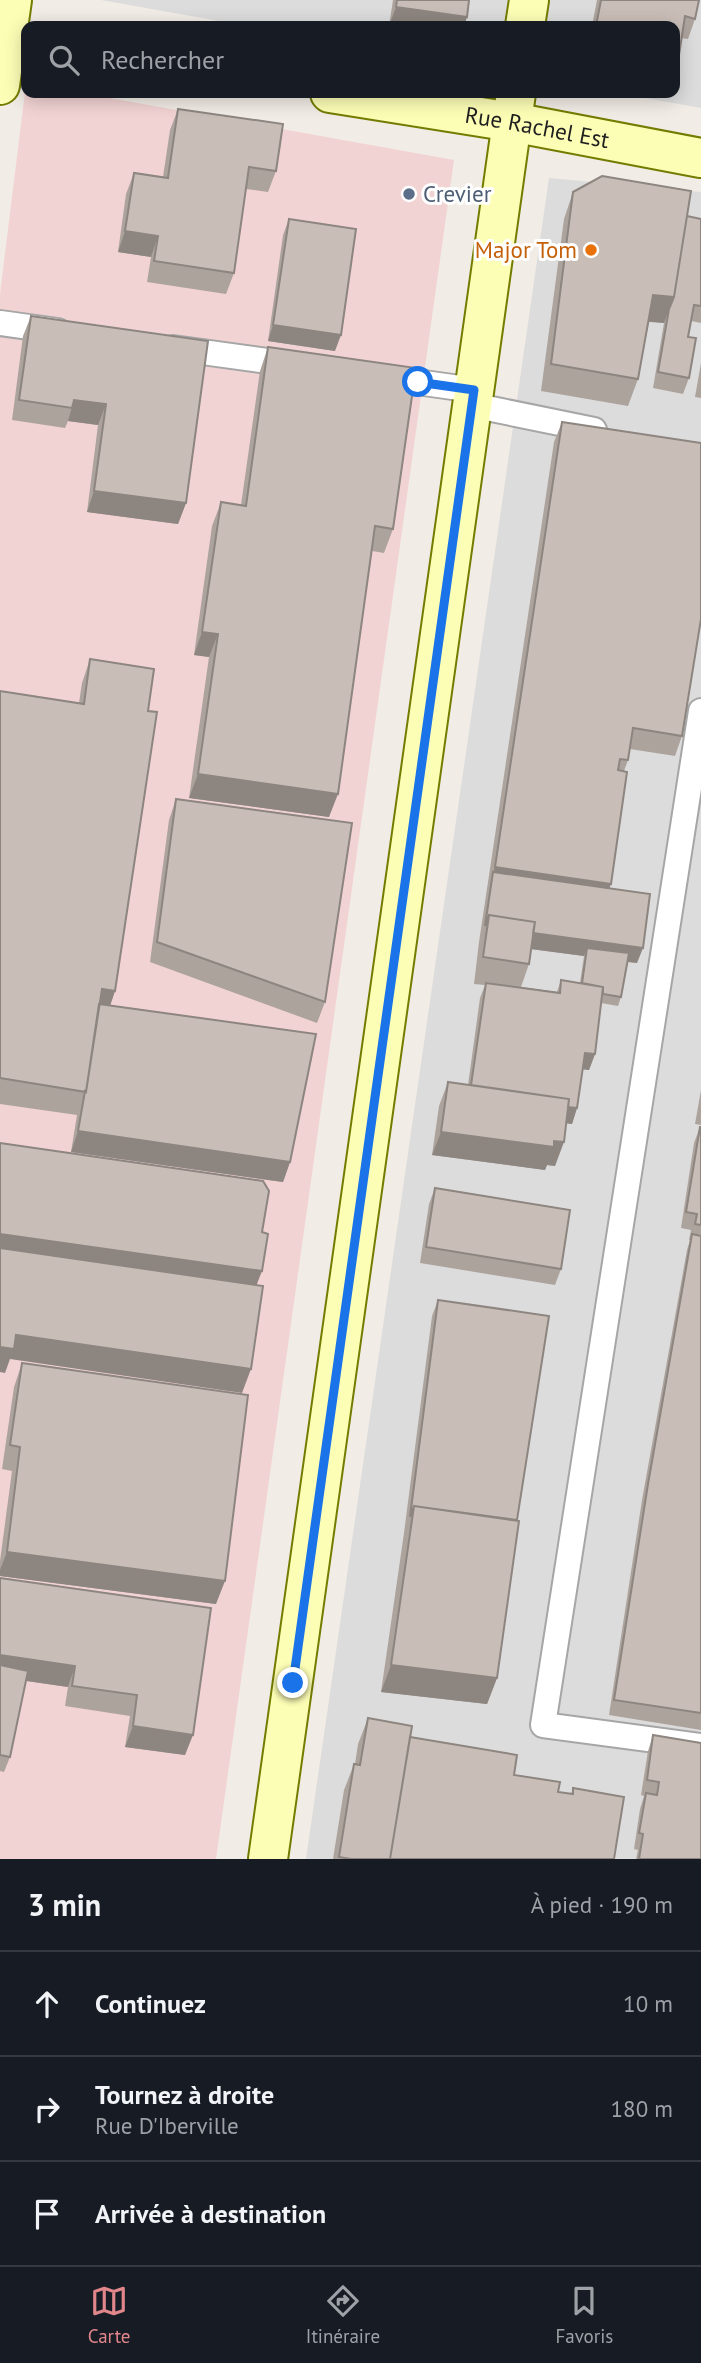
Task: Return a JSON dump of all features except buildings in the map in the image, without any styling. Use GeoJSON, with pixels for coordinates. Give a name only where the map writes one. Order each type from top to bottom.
{"type":"FeatureCollection","features":[{"type":"Feature","properties":{"kind":"main road"},"geometry":{"type":"LineString","coordinates":[[0,85],[11,39],[12,0]]}},
{"type":"Feature","properties":{"kind":"main road"},"geometry":{"type":"LineString","coordinates":[[526,21],[529,0]]}},
{"type":"Feature","properties":{"kind":"main road","name":"Rue Rachel Est"},"geometry":{"type":"LineString","coordinates":[[391,98],[514,108],[701,158]]}},
{"type":"Feature","properties":{"kind":"main road"},"geometry":{"type":"LineString","coordinates":[[268,1859],[514,108]]}},
{"type":"Feature","properties":{"kind":"lane"},"geometry":{"type":"LineString","coordinates":[[0,323],[75,334]]}},
{"type":"Feature","properties":{"kind":"lane"},"geometry":{"type":"LineString","coordinates":[[144,344],[322,369]]}},
{"type":"Feature","properties":{"kind":"lane"},"geometry":{"type":"LineString","coordinates":[[363,374],[621,435]]}},
{"type":"Feature","properties":{"kind":"lane"},"geometry":{"type":"LineString","coordinates":[[701,711],[543,1724],[701,1746]]}},
{"type":"Feature","properties":{"kind":"shaded area"},"geometry":{"type":"Polygon","coordinates":[[[101,0],[701,0],[701,108],[645,98],[680,98],[680,21],[219,21],[101,0]]]}},
{"type":"Feature","properties":{"kind":"shaded area"},"geometry":{"type":"Polygon","coordinates":[[[24,98],[110,98],[454,160],[216,1859],[0,1859],[0,294],[24,98]]]}},
{"type":"Feature","properties":{"kind":"shaded area"},"geometry":{"type":"Polygon","coordinates":[[[549,178],[701,192],[701,1859],[306,1859],[549,178]]]}},
{"type":"Feature","properties":{"kind":"place","name":"Crevier"},"geometry":{"type":"Point","coordinates":[409,194]}},
{"type":"Feature","properties":{"kind":"place","name":"Major Tom"},"geometry":{"type":"Point","coordinates":[591,250]}},
{"type":"Feature","properties":{"kind":"route"},"geometry":{"type":"LineString","coordinates":[[293,1683],[474,390],[418,382]]}}]}
